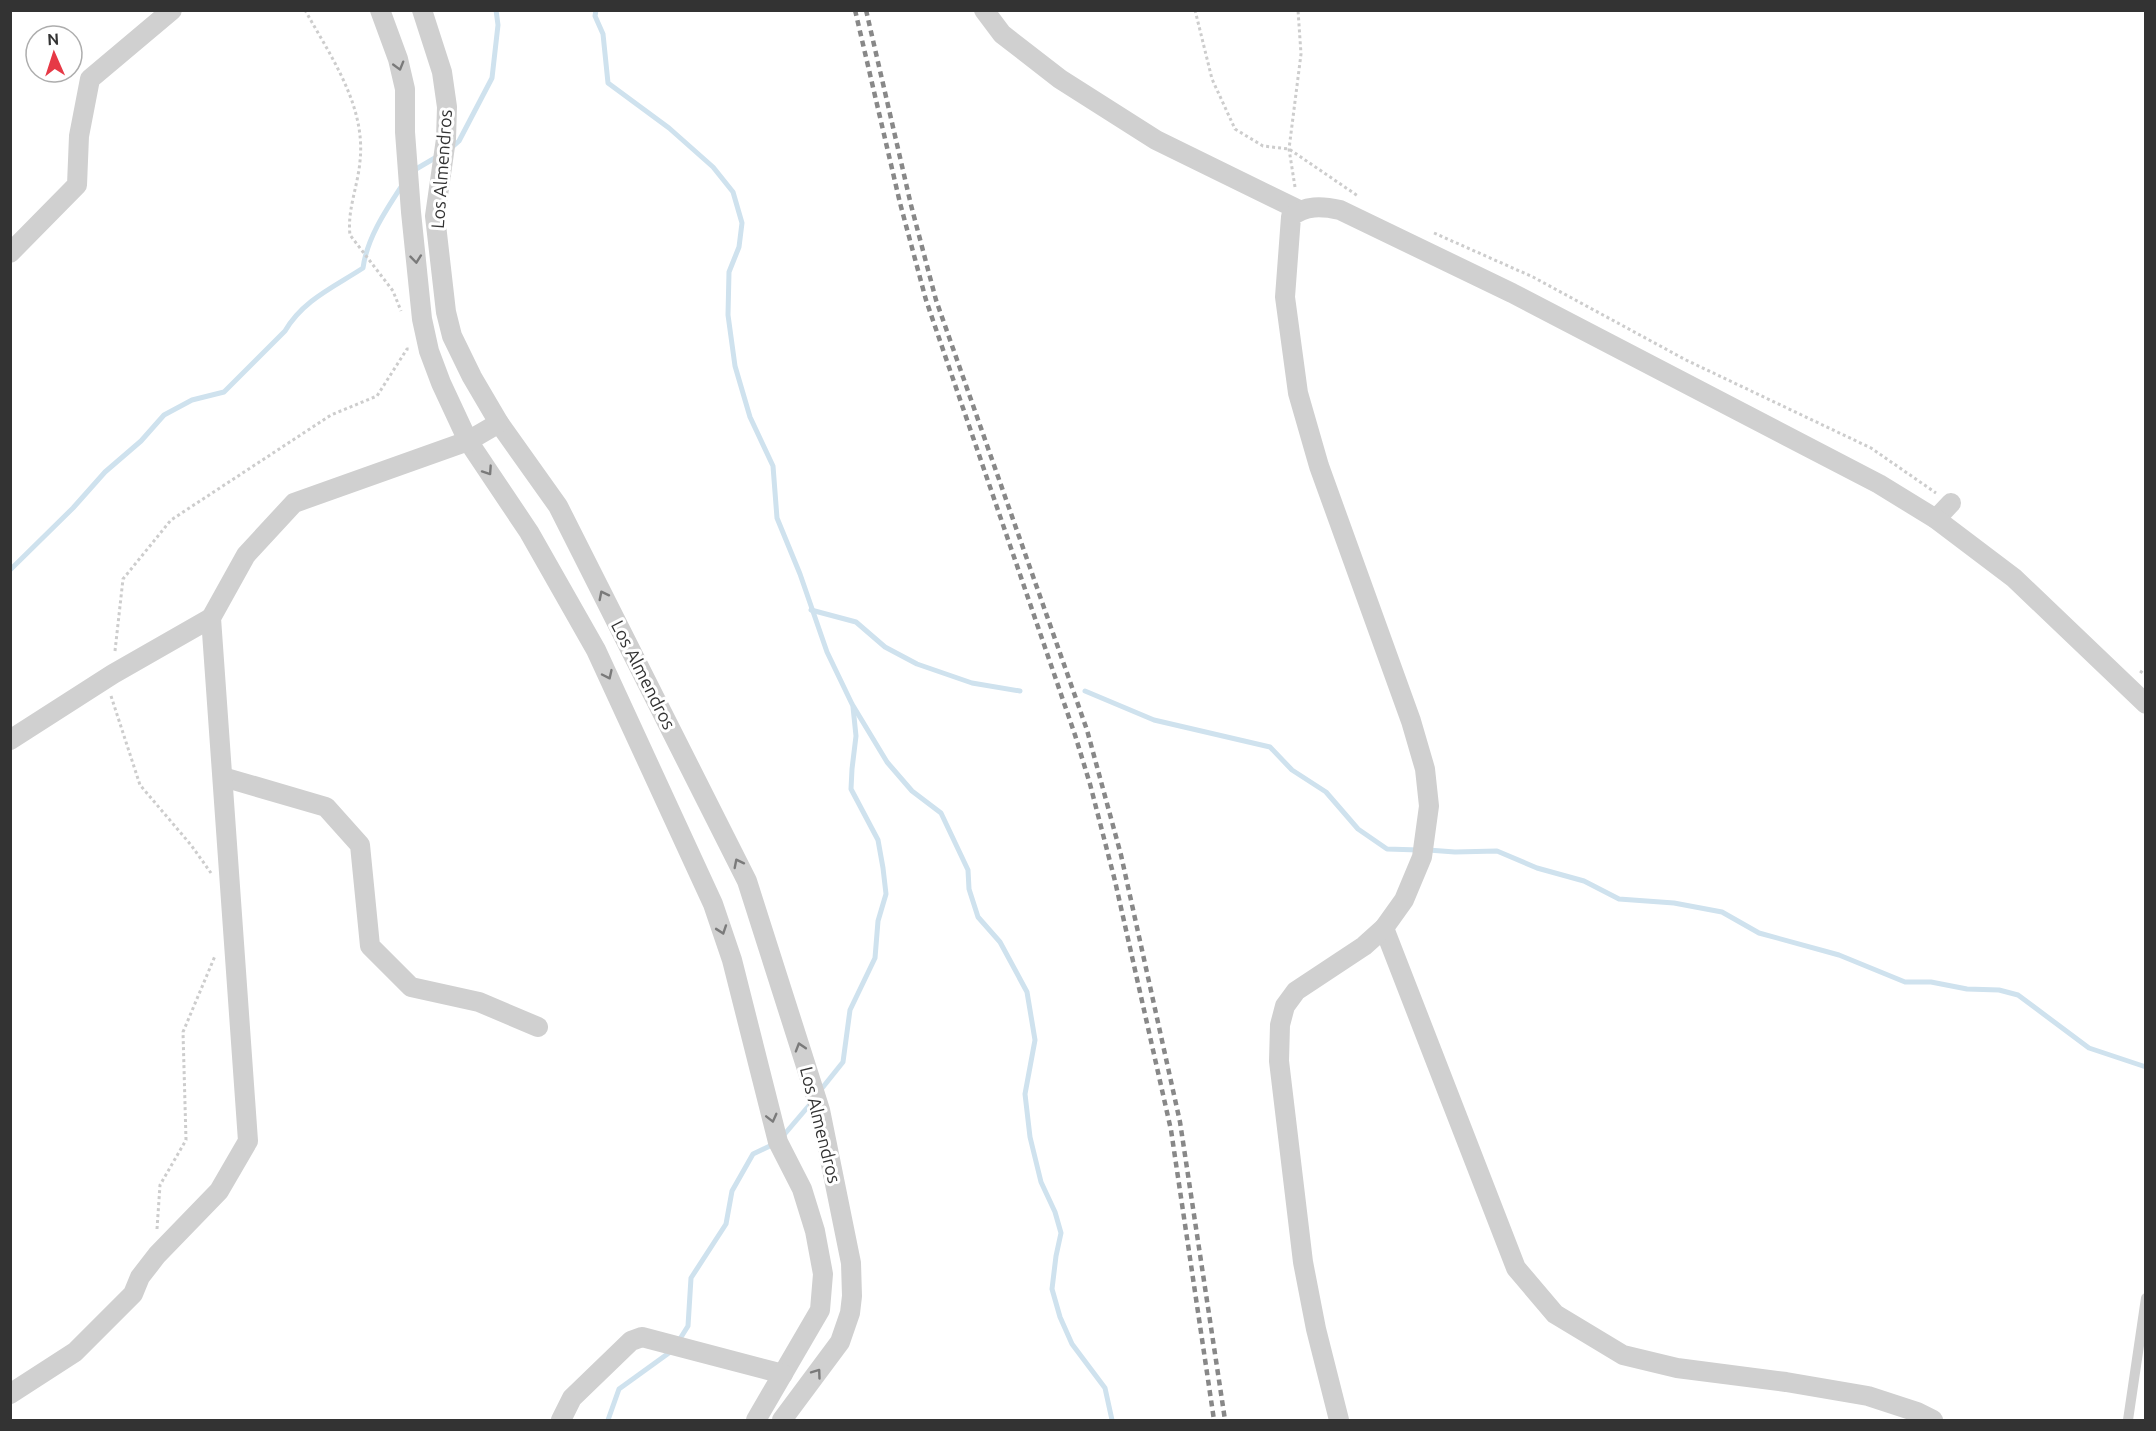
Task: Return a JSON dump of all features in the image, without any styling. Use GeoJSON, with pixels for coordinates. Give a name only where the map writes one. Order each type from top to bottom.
{"type":"FeatureCollection","features":[{"type":"Feature","properties":{"kind":"street"},"geometry":{"type":"LineString","coordinates":[[10,253],[77,185],[79,136],[90,80],[172,10]]}},
{"type":"Feature","properties":{"kind":"street","name":"Los Almendros"},"geometry":{"type":"LineString","coordinates":[[380,10],[398,59],[405,89],[405,132],[422,319],[416,340],[441,383],[468,441],[529,532],[596,650],[713,904],[732,960],[778,1142],[802,1188],[815,1231],[823,1274],[820,1310],[756,1420]]}},
{"type":"Feature","properties":{"kind":"street","name":"Los Almendros"},"geometry":{"type":"LineString","coordinates":[[422,10],[442,72],[447,107],[446,140],[435,216],[446,312],[452,336],[472,377],[499,423],[558,506],[747,881],[820,1110],[851,1263],[850,1313],[840,1342],[782,1420]]}},
{"type":"Feature","properties":{"kind":"street"},"geometry":{"type":"LineString","coordinates":[[984,10],[1002,34],[1052,72],[1156,140],[1299,210]]}},
{"type":"Feature","properties":{"kind":"street"},"geometry":{"type":"LineString","coordinates":[[1339,1420],[1316,1329],[1303,1262],[1279,1061],[1280,1025],[1285,1006],[1296,991],[1364,946],[1384,927],[1404,900],[1422,857],[1429,806],[1425,769],[1391,663],[1319,465],[1298,393],[1285,297],[1291,217],[1299,210],[1313,207],[1340,210],[1512,293],[1879,484],[1935,519],[2014,578],[2145,704]]}},
{"type":"Feature","properties":{"kind":"street"},"geometry":{"type":"LineString","coordinates":[[10,740],[113,675],[212,618],[246,555],[294,503],[468,441],[499,423]]}},
{"type":"Feature","properties":{"kind":"street"},"geometry":{"type":"LineString","coordinates":[[1935,519],[1951,503]]}},
{"type":"Feature","properties":{"kind":"street"},"geometry":{"type":"LineString","coordinates":[[10,1394],[75,1352],[133,1294],[140,1277],[157,1255],[219,1191],[248,1141],[212,618]]}},
{"type":"Feature","properties":{"kind":"street"},"geometry":{"type":"LineString","coordinates":[[223,777],[326,807],[333,814],[360,845],[370,946],[411,987],[479,1002],[538,1027]]}},
{"type":"Feature","properties":{"kind":"street"},"geometry":{"type":"LineString","coordinates":[[1384,927],[1516,1268],[1555,1314],[1623,1355],[1677,1368],[1786,1382],[1868,1396],[1917,1412],[1933,1420]]}},
{"type":"Feature","properties":{"kind":"street"},"geometry":{"type":"LineString","coordinates":[[561,1420],[572,1398],[631,1341],[642,1337],[783,1374]]}},
{"type":"Feature","properties":{"kind":"street"},"geometry":{"type":"LineString","coordinates":[[800,1344],[833,1352]]}},
{"type":"Feature","properties":{"kind":"lane"},"geometry":{"type":"LineString","coordinates":[[2128,1420],[2145,1298]]}},
{"type":"Feature","properties":{"kind":"path"},"geometry":{"type":"LineString","coordinates":[[305,10],[343,77],[358,120],[361,160],[349,224],[351,235],[393,291],[404,318]]}},
{"type":"Feature","properties":{"kind":"path"},"geometry":{"type":"LineString","coordinates":[[1194,10],[1212,79],[1235,129],[1263,146],[1289,149]]}},
{"type":"Feature","properties":{"kind":"path"},"geometry":{"type":"LineString","coordinates":[[1298,10],[1301,54],[1289,149],[1299,210]]}},
{"type":"Feature","properties":{"kind":"path"},"geometry":{"type":"LineString","coordinates":[[407,348],[416,340]]}},
{"type":"Feature","properties":{"kind":"waterway"},"geometry":{"type":"LineString","coordinates":[[450,149],[459,141],[492,78],[498,25],[496,10]]}},
{"type":"Feature","properties":{"kind":"waterway"},"geometry":{"type":"LineString","coordinates":[[596,10],[595,16],[603,34],[608,83],[669,128],[713,167],[733,192],[742,223],[739,247],[729,272],[728,315],[735,366],[750,417],[773,466],[777,518],[800,574],[827,652],[852,704],[887,762],[912,791],[941,813],[968,870],[969,889],[978,917],[1000,942],[1027,992],[1035,1040],[1025,1094],[1030,1137],[1041,1182],[1055,1212],[1061,1233],[1052,1289],[1060,1317],[1072,1344],[1105,1388],[1112,1420]]}},
{"type":"Feature","properties":{"kind":"waterway"},"geometry":{"type":"LineString","coordinates":[[411,172],[440,155]]}},
{"type":"Feature","properties":{"kind":"waterway"},"geometry":{"type":"LineString","coordinates":[[10,570],[73,508],[105,472],[141,441],[164,415],[192,400],[224,392],[285,331],[292,320],[310,302],[363,268],[373,235],[403,184]]}},
{"type":"Feature","properties":{"kind":"waterway"},"geometry":{"type":"LineString","coordinates":[[811,610],[856,622],[885,647],[917,664],[972,683],[1020,691]]}},
{"type":"Feature","properties":{"kind":"waterway"},"geometry":{"type":"LineString","coordinates":[[1085,691],[1154,720],[1270,747],[1292,770],[1326,792],[1358,829],[1387,849],[1419,850]]}},
{"type":"Feature","properties":{"kind":"waterway"},"geometry":{"type":"LineString","coordinates":[[819,1092],[843,1062],[850,1010],[875,958],[878,921],[886,894],[878,840],[851,789],[856,736],[853,707]]}},
{"type":"Feature","properties":{"kind":"waterway"},"geometry":{"type":"LineString","coordinates":[[1428,850],[1497,851],[1537,868],[1584,881],[1619,899],[1674,903],[1722,912],[1759,933],[1839,955],[1905,982],[1931,982],[1967,989],[1999,990],[2018,995],[2089,1048],[2146,1067]]}},
{"type":"Feature","properties":{"kind":"waterway"},"geometry":{"type":"LineString","coordinates":[[783,1136],[812,1102]]}},
{"type":"Feature","properties":{"kind":"waterway"},"geometry":{"type":"LineString","coordinates":[[678,1342],[688,1326],[691,1278],[726,1224],[732,1191],[753,1154],[774,1144]]}},
{"type":"Feature","properties":{"kind":"waterway"},"geometry":{"type":"LineString","coordinates":[[608,1420],[619,1389],[673,1350]]}},
{"type":"Feature","properties":{"kind":"railway"},"geometry":{"type":"LineString","coordinates":[[855,10],[900,203],[926,300],[1075,735],[1115,881],[1171,1130],[1214,1420]]}},
{"type":"Feature","properties":{"kind":"railway"},"geometry":{"type":"LineString","coordinates":[[866,10],[911,205],[936,300],[1087,730],[1121,855],[1180,1122],[1225,1420]]}}]}
